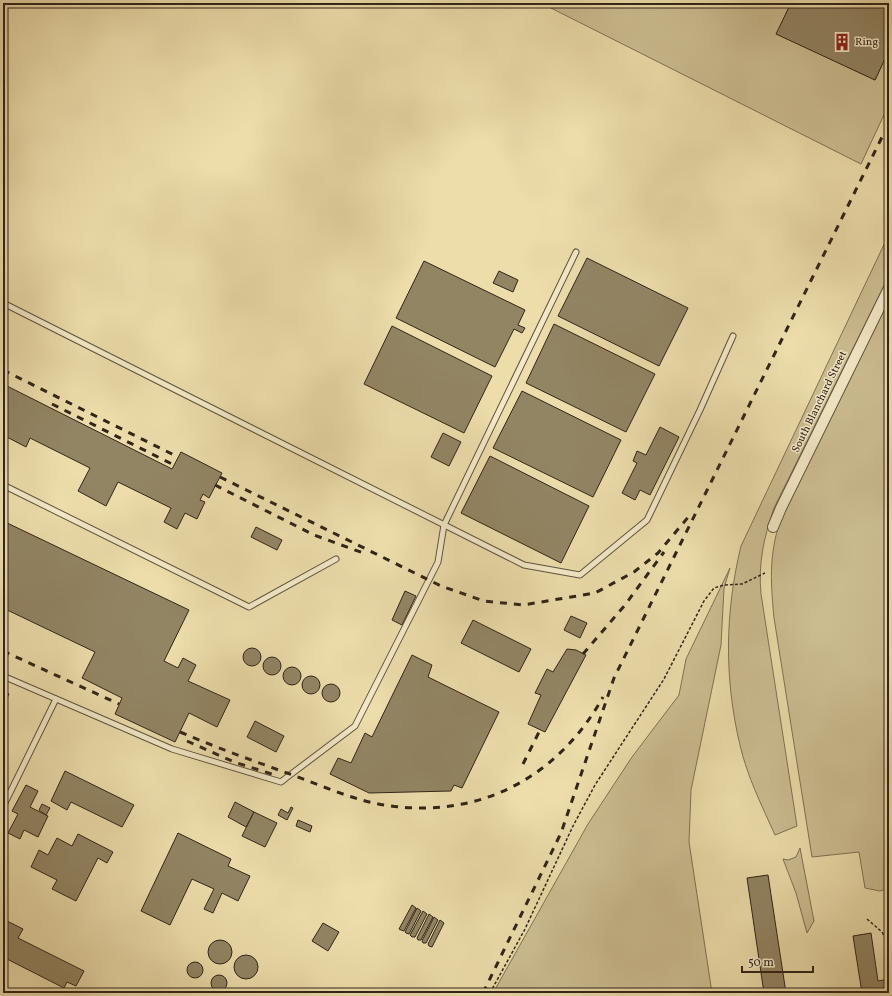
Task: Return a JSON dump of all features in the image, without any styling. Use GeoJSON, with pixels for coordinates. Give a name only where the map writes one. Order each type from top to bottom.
{"type":"FeatureCollection","features":[{"type":"Feature","properties":{"kind":"street","name":"South Blanchard Street"},"geometry":{"type":"LineString","coordinates":[[773,527],[889,288]]}},
{"type":"Feature","properties":{"kind":"lane"},"geometry":{"type":"LineString","coordinates":[[3,676],[172,749],[280,782],[356,726],[438,562],[444,525],[576,252]]}},
{"type":"Feature","properties":{"kind":"lane"},"geometry":{"type":"LineString","coordinates":[[3,303],[524,565],[580,575],[647,520],[700,410],[733,336]]}},
{"type":"Feature","properties":{"kind":"lane"},"geometry":{"type":"LineString","coordinates":[[3,485],[249,607],[336,559]]}},
{"type":"Feature","properties":{"kind":"lane"},"geometry":{"type":"LineString","coordinates":[[3,807],[56,699]]}},
{"type":"Feature","properties":{"kind":"path"},"geometry":{"type":"LineString","coordinates":[[490,993],[525,929],[573,826],[595,786],[664,679],[704,602],[714,588],[724,585],[742,584],[765,573]]}},
{"type":"Feature","properties":{"kind":"path"},"geometry":{"type":"LineString","coordinates":[[867,919],[882,932],[889,945]]}},
{"type":"Feature","properties":{"kind":"shaded area"},"geometry":{"type":"Polygon","coordinates":[[[541,3],[791,3],[777,34],[875,80],[889,50],[889,104],[861,164],[541,3]]]}},
{"type":"Feature","properties":{"kind":"shaded area"},"geometry":{"type":"Polygon","coordinates":[[[889,234],[889,276],[774,508],[767,529],[763,550],[760,572],[761,594],[797,826],[775,835],[755,791],[743,757],[731,695],[728,645],[729,620],[736,571],[741,546],[889,234]]]}},
{"type":"Feature","properties":{"kind":"shaded area"},"geometry":{"type":"Polygon","coordinates":[[[889,299],[889,888],[880,891],[865,888],[859,852],[812,857],[774,618],[771,577],[775,539],[783,512],[889,299]]]}},
{"type":"Feature","properties":{"kind":"shaded area"},"geometry":{"type":"Polygon","coordinates":[[[730,568],[724,588],[721,645],[691,790],[689,842],[712,993],[493,993],[588,824],[632,757],[679,695],[686,659],[730,568]]]}},
{"type":"Feature","properties":{"kind":"shaded area"},"geometry":{"type":"Polygon","coordinates":[[[800,848],[814,921],[807,933],[796,893],[783,859],[788,860],[796,857],[800,848]]]}},
{"type":"Feature","properties":{"kind":"building","name":"Ring"},"geometry":{"type":"Polygon","coordinates":[[[791,3],[889,3],[889,50],[875,80],[776,34],[791,3]]]}},
{"type":"Feature","properties":{"kind":"building"},"geometry":{"type":"Polygon","coordinates":[[[587,258],[688,308],[659,366],[558,316],[587,258]]]}},
{"type":"Feature","properties":{"kind":"building"},"geometry":{"type":"Polygon","coordinates":[[[424,261],[525,310],[518,325],[525,328],[522,333],[514,329],[495,367],[396,318],[424,261]]]}},
{"type":"Feature","properties":{"kind":"building"},"geometry":{"type":"Polygon","coordinates":[[[499,271],[518,280],[513,292],[493,283],[499,271]]]}},
{"type":"Feature","properties":{"kind":"building"},"geometry":{"type":"Polygon","coordinates":[[[554,324],[655,374],[626,432],[526,383],[554,324]]]}},
{"type":"Feature","properties":{"kind":"building"},"geometry":{"type":"Polygon","coordinates":[[[392,326],[492,376],[464,433],[364,384],[392,326]]]}},
{"type":"Feature","properties":{"kind":"building"},"geometry":{"type":"Polygon","coordinates":[[[3,384],[172,469],[181,452],[222,473],[209,498],[203,494],[200,500],[205,502],[197,519],[185,513],[177,529],[164,522],[171,508],[118,482],[106,506],[78,491],[90,468],[30,438],[26,447],[3,435],[3,384]]]}},
{"type":"Feature","properties":{"kind":"building"},"geometry":{"type":"Polygon","coordinates":[[[522,391],[621,440],[593,497],[493,448],[522,391]]]}},
{"type":"Feature","properties":{"kind":"building"},"geometry":{"type":"Polygon","coordinates":[[[660,427],[679,437],[650,495],[640,490],[635,500],[622,493],[637,463],[633,461],[637,451],[646,455],[660,427]]]}},
{"type":"Feature","properties":{"kind":"building"},"geometry":{"type":"Polygon","coordinates":[[[443,433],[461,442],[449,466],[431,457],[443,433]]]}},
{"type":"Feature","properties":{"kind":"building"},"geometry":{"type":"Polygon","coordinates":[[[490,456],[589,506],[561,563],[461,513],[490,456]]]}},
{"type":"Feature","properties":{"kind":"building"},"geometry":{"type":"Polygon","coordinates":[[[3,521],[189,610],[164,661],[178,668],[183,658],[196,665],[188,681],[230,700],[217,727],[189,713],[175,742],[115,714],[122,698],[82,678],[95,652],[3,608],[3,521]]]}},
{"type":"Feature","properties":{"kind":"building"},"geometry":{"type":"Polygon","coordinates":[[[256,527],[282,540],[277,550],[251,537],[256,527]]]}},
{"type":"Feature","properties":{"kind":"building"},"geometry":{"type":"Polygon","coordinates":[[[405,591],[416,596],[402,625],[392,620],[405,591]]]}},
{"type":"Feature","properties":{"kind":"building"},"geometry":{"type":"Polygon","coordinates":[[[571,616],[587,623],[580,638],[564,630],[571,616]]]}},
{"type":"Feature","properties":{"kind":"building"},"geometry":{"type":"Polygon","coordinates":[[[473,620],[531,649],[519,672],[461,643],[473,620]]]}},
{"type":"Feature","properties":{"kind":"building"},"geometry":{"type":"Polygon","coordinates":[[[248,648],[256,648],[261,653],[259,664],[256,666],[248,666],[243,661],[243,653],[248,648]]]}},
{"type":"Feature","properties":{"kind":"building"},"geometry":{"type":"Polygon","coordinates":[[[567,649],[576,650],[586,655],[545,732],[528,724],[541,695],[535,693],[547,669],[553,672],[567,649]]]}},
{"type":"Feature","properties":{"kind":"building"},"geometry":{"type":"Polygon","coordinates":[[[412,655],[432,665],[428,677],[499,712],[462,788],[454,785],[451,791],[369,793],[330,774],[338,758],[351,763],[365,733],[372,737],[412,655]]]}},
{"type":"Feature","properties":{"kind":"building"},"geometry":{"type":"Polygon","coordinates":[[[268,657],[276,657],[281,662],[279,673],[276,675],[268,675],[263,670],[263,662],[268,657]]]}},
{"type":"Feature","properties":{"kind":"building"},"geometry":{"type":"Polygon","coordinates":[[[288,667],[296,667],[301,672],[299,683],[296,685],[288,685],[283,680],[283,672],[288,667]]]}},
{"type":"Feature","properties":{"kind":"building"},"geometry":{"type":"Polygon","coordinates":[[[307,676],[315,676],[320,681],[318,692],[315,694],[307,694],[302,689],[302,681],[307,676]]]}},
{"type":"Feature","properties":{"kind":"building"},"geometry":{"type":"Polygon","coordinates":[[[327,684],[335,684],[340,689],[338,700],[335,702],[327,702],[322,697],[322,689],[327,684]]]}},
{"type":"Feature","properties":{"kind":"building"},"geometry":{"type":"Polygon","coordinates":[[[3,691],[9,694],[3,706],[3,691]]]}},
{"type":"Feature","properties":{"kind":"building"},"geometry":{"type":"Polygon","coordinates":[[[255,721],[284,736],[276,752],[247,737],[255,721]]]}},
{"type":"Feature","properties":{"kind":"building"},"geometry":{"type":"Polygon","coordinates":[[[65,771],[134,805],[122,827],[71,802],[67,810],[51,801],[65,771]]]}},
{"type":"Feature","properties":{"kind":"building"},"geometry":{"type":"Polygon","coordinates":[[[26,785],[38,791],[30,807],[48,816],[38,837],[24,830],[20,839],[8,833],[18,814],[12,811],[26,785]]]}},
{"type":"Feature","properties":{"kind":"building"},"geometry":{"type":"Polygon","coordinates":[[[235,802],[254,812],[246,827],[228,817],[235,802]]]}},
{"type":"Feature","properties":{"kind":"building"},"geometry":{"type":"Polygon","coordinates":[[[42,804],[50,808],[46,815],[39,810],[42,804]]]}},
{"type":"Feature","properties":{"kind":"building"},"geometry":{"type":"Polygon","coordinates":[[[291,807],[293,808],[287,820],[278,815],[281,809],[288,813],[291,807]]]}},
{"type":"Feature","properties":{"kind":"building"},"geometry":{"type":"Polygon","coordinates":[[[254,812],[277,823],[265,847],[242,836],[254,812]]]}},
{"type":"Feature","properties":{"kind":"building"},"geometry":{"type":"Polygon","coordinates":[[[298,820],[312,826],[310,832],[296,826],[298,820]]]}},
{"type":"Feature","properties":{"kind":"building"},"geometry":{"type":"Polygon","coordinates":[[[178,833],[231,859],[228,866],[250,876],[238,901],[222,893],[213,913],[204,909],[214,889],[192,879],[170,925],[141,911],[178,833]]]}},
{"type":"Feature","properties":{"kind":"building"},"geometry":{"type":"Polygon","coordinates":[[[78,834],[113,852],[107,863],[98,858],[76,901],[52,889],[57,880],[31,867],[39,850],[48,855],[57,838],[72,846],[78,834]]]}},
{"type":"Feature","properties":{"kind":"building"},"geometry":{"type":"Polygon","coordinates":[[[768,875],[786,993],[764,993],[747,878],[768,875]]]}},
{"type":"Feature","properties":{"kind":"building"},"geometry":{"type":"Polygon","coordinates":[[[412,905],[416,908],[404,931],[401,930],[399,929],[412,905]]]}},
{"type":"Feature","properties":{"kind":"building"},"geometry":{"type":"Polygon","coordinates":[[[417,908],[421,911],[409,934],[406,933],[405,932],[417,908]]]}},
{"type":"Feature","properties":{"kind":"building"},"geometry":{"type":"Polygon","coordinates":[[[423,911],[427,914],[415,937],[412,937],[410,935],[423,911]]]}},
{"type":"Feature","properties":{"kind":"building"},"geometry":{"type":"Polygon","coordinates":[[[429,914],[433,917],[421,940],[418,940],[417,938],[429,914]]]}},
{"type":"Feature","properties":{"kind":"building"},"geometry":{"type":"Polygon","coordinates":[[[434,917],[438,920],[426,943],[423,943],[422,941],[434,917]]]}},
{"type":"Feature","properties":{"kind":"building"},"geometry":{"type":"Polygon","coordinates":[[[5,920],[23,929],[18,938],[84,971],[76,986],[67,982],[64,988],[3,957],[3,924],[5,920]]]}},
{"type":"Feature","properties":{"kind":"building"},"geometry":{"type":"Polygon","coordinates":[[[440,920],[444,923],[432,947],[429,946],[428,944],[440,920]]]}},
{"type":"Feature","properties":{"kind":"building"},"geometry":{"type":"Polygon","coordinates":[[[323,923],[339,932],[328,951],[312,941],[323,923]]]}},
{"type":"Feature","properties":{"kind":"building"},"geometry":{"type":"Polygon","coordinates":[[[871,933],[878,981],[889,979],[889,993],[862,993],[853,936],[871,933]]]}},
{"type":"Feature","properties":{"kind":"building"},"geometry":{"type":"Polygon","coordinates":[[[220,940],[228,944],[232,952],[228,960],[220,964],[212,960],[208,952],[212,944],[220,940]]]}},
{"type":"Feature","properties":{"kind":"building"},"geometry":{"type":"Polygon","coordinates":[[[246,955],[254,959],[258,967],[254,975],[246,979],[238,975],[234,967],[238,959],[246,955]]]}},
{"type":"Feature","properties":{"kind":"building"},"geometry":{"type":"Polygon","coordinates":[[[195,962],[201,964],[203,970],[201,976],[195,978],[189,976],[187,970],[189,964],[195,962]]]}},
{"type":"Feature","properties":{"kind":"building"},"geometry":{"type":"Polygon","coordinates":[[[219,975],[225,977],[227,983],[225,989],[219,991],[213,989],[211,983],[213,977],[219,975]]]}},
{"type":"Feature","properties":{"kind":"building"},"geometry":{"type":"Polygon","coordinates":[[[194,989],[198,990],[203,993],[186,993],[194,989]]]}},
{"type":"Feature","properties":{"kind":"railway"},"geometry":{"type":"LineString","coordinates":[[483,993],[561,833],[614,678],[889,123]]}},
{"type":"Feature","properties":{"kind":"railway"},"geometry":{"type":"LineString","coordinates":[[3,370],[178,457]]}},
{"type":"Feature","properties":{"kind":"railway"},"geometry":{"type":"LineString","coordinates":[[52,404],[174,465]]}},
{"type":"Feature","properties":{"kind":"railway"},"geometry":{"type":"LineString","coordinates":[[220,477],[441,586],[484,601],[523,605],[595,593],[634,572],[658,553],[690,515]]}},
{"type":"Feature","properties":{"kind":"railway"},"geometry":{"type":"LineString","coordinates":[[215,485],[314,535],[366,554]]}},
{"type":"Feature","properties":{"kind":"railway"},"geometry":{"type":"LineString","coordinates":[[583,654],[625,605],[664,552]]}},
{"type":"Feature","properties":{"kind":"railway"},"geometry":{"type":"LineString","coordinates":[[3,651],[119,704]]}},
{"type":"Feature","properties":{"kind":"railway"},"geometry":{"type":"LineString","coordinates":[[180,732],[352,797],[391,806],[424,808],[456,805],[486,798],[515,786],[541,769],[564,749],[585,725],[603,697]]}},
{"type":"Feature","properties":{"kind":"railway"},"geometry":{"type":"LineString","coordinates":[[523,764],[540,730]]}},
{"type":"Feature","properties":{"kind":"railway"},"geometry":{"type":"LineString","coordinates":[[187,741],[234,762],[278,776]]}},
{"type":"Feature","properties":{"kind":"place","name":"Ring"},"geometry":{"type":"Point","coordinates":[842,42]}}]}
